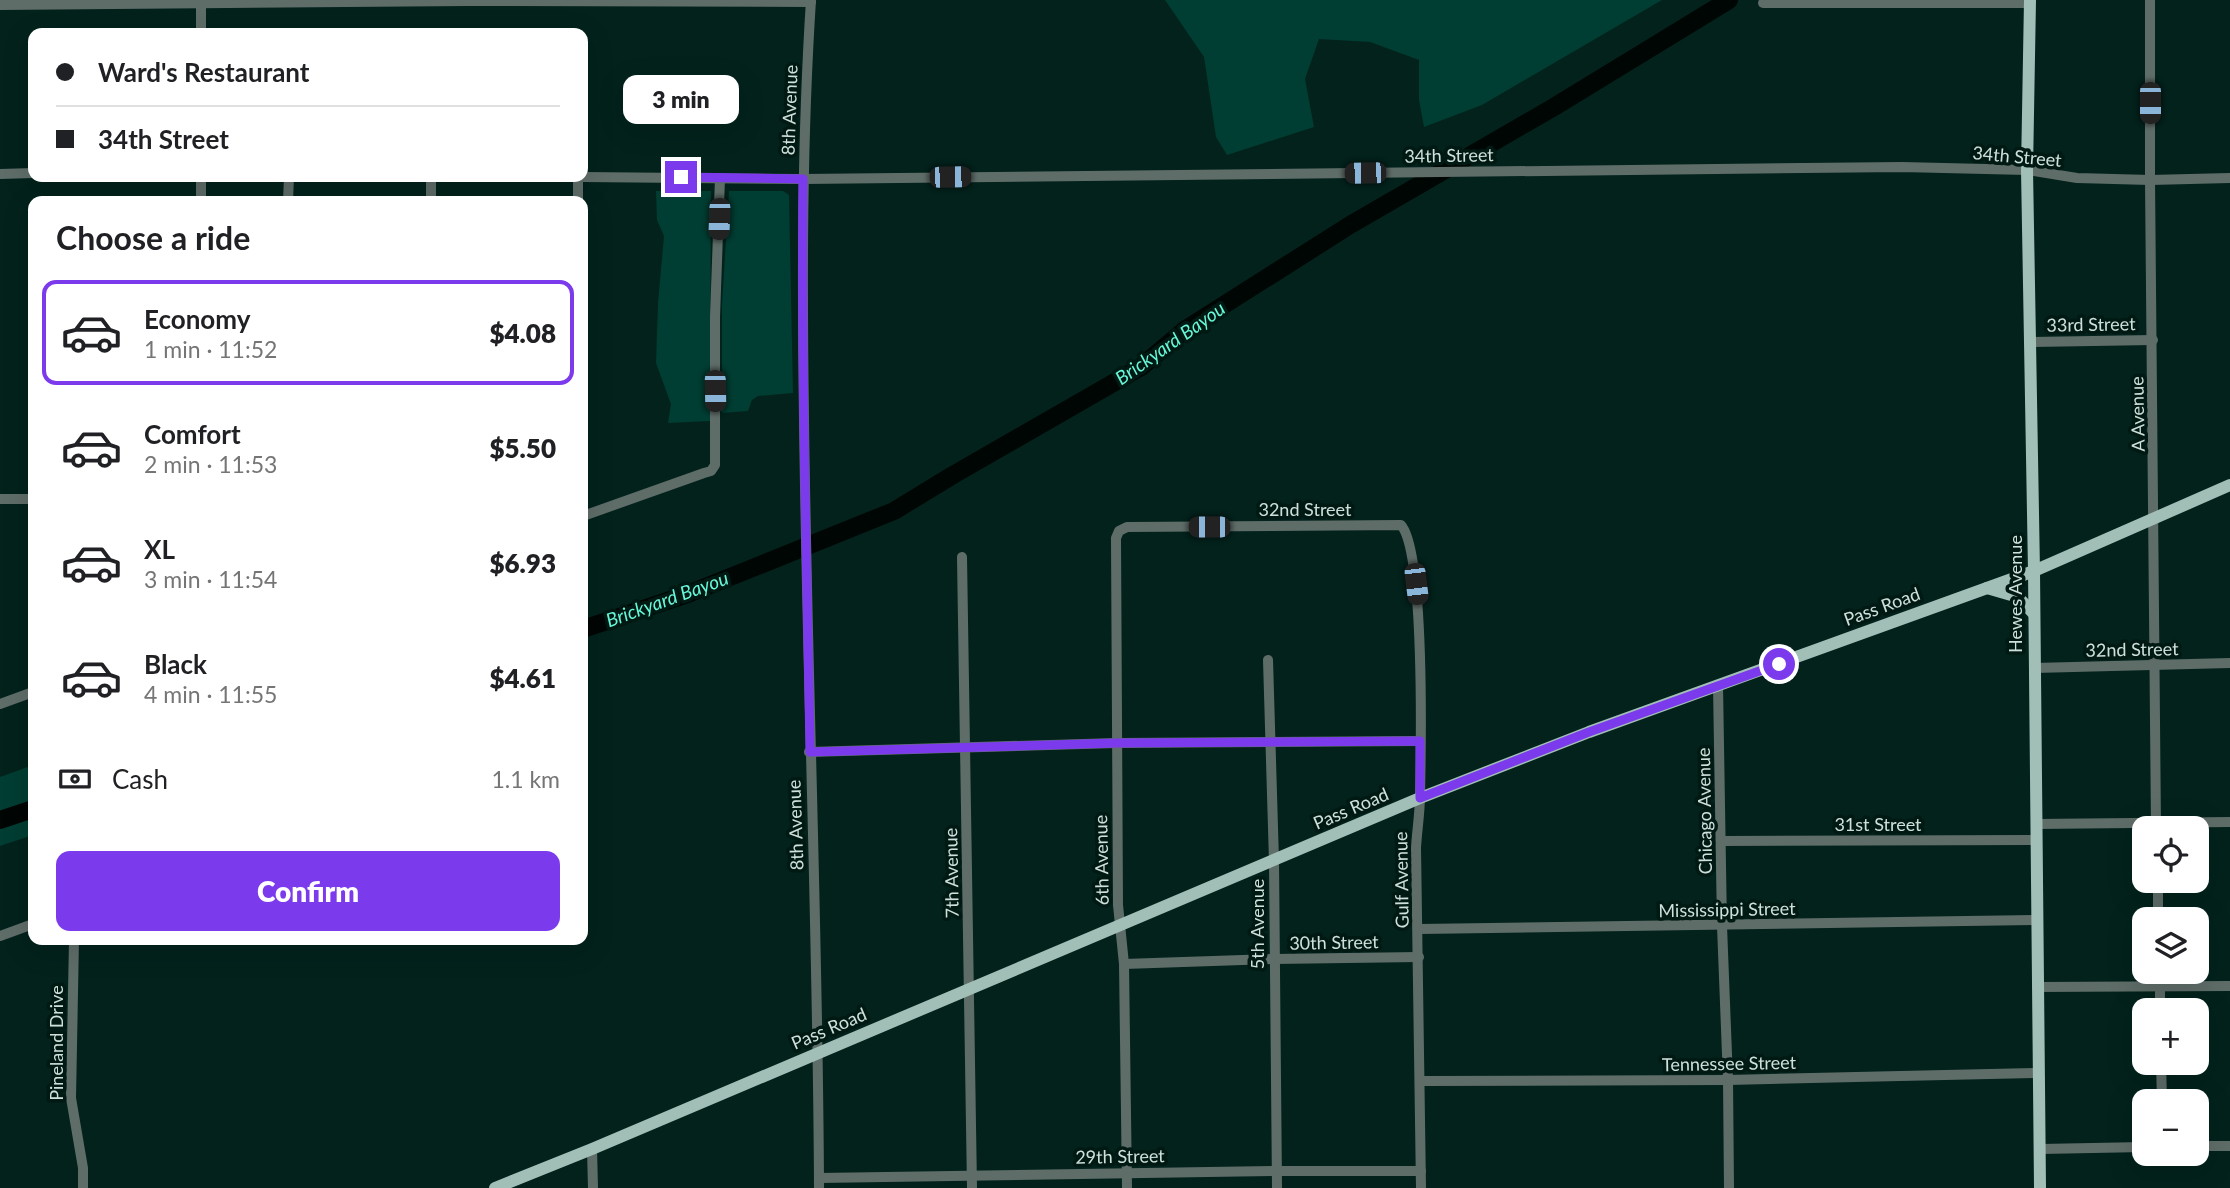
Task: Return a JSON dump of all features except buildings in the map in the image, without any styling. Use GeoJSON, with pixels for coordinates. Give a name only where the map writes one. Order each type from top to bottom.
{"type":"FeatureCollection","features":[{"type":"Feature","properties":{"kind":"main road","name":"Hewes Avenue"},"geometry":{"type":"LineString","coordinates":[[2030,1],[2027,170],[2040,1188]]}},
{"type":"Feature","properties":{"kind":"main road","name":"Pass Road"},"geometry":{"type":"LineString","coordinates":[[495,1188],[1420,798],[1589,732],[2034,571],[2230,485]]}},
{"type":"Feature","properties":{"kind":"main road"},"geometry":{"type":"LineString","coordinates":[[1987,588],[2018,597],[2034,614]]}},
{"type":"Feature","properties":{"kind":"street","name":"A Avenue"},"geometry":{"type":"LineString","coordinates":[[2150,0],[2156,816]]}},
{"type":"Feature","properties":{"kind":"street"},"geometry":{"type":"LineString","coordinates":[[0,5],[811,1]]}},
{"type":"Feature","properties":{"kind":"street","name":"8th Avenue"},"geometry":{"type":"LineString","coordinates":[[811,1],[803,179],[802,277],[805,569],[819,1053],[819,1183]]}},
{"type":"Feature","properties":{"kind":"street"},"geometry":{"type":"LineString","coordinates":[[1763,3],[2030,1]]}},
{"type":"Feature","properties":{"kind":"street"},"geometry":{"type":"LineString","coordinates":[[201,2],[201,28]]}},
{"type":"Feature","properties":{"kind":"street","name":"34th Street"},"geometry":{"type":"LineString","coordinates":[[588,177],[803,179],[1902,167],[2027,170],[2077,178],[2230,178]]}},
{"type":"Feature","properties":{"kind":"street"},"geometry":{"type":"LineString","coordinates":[[0,174],[28,173]]}},
{"type":"Feature","properties":{"kind":"street"},"geometry":{"type":"LineString","coordinates":[[588,514],[711,471],[715,465],[715,317],[720,177]]}},
{"type":"Feature","properties":{"kind":"street","name":"33rd Street"},"geometry":{"type":"LineString","coordinates":[[2029,342],[2153,340]]}},
{"type":"Feature","properties":{"kind":"street"},"geometry":{"type":"LineString","coordinates":[[0,499],[28,499]]}},
{"type":"Feature","properties":{"kind":"street","name":"32nd Street"},"geometry":{"type":"LineString","coordinates":[[1119,531],[1127,527],[1401,525],[1406,531]]}},
{"type":"Feature","properties":{"kind":"street","name":"6th Avenue"},"geometry":{"type":"LineString","coordinates":[[1119,531],[1116,538],[1116,743],[1120,925],[1124,964],[1127,1188]]}},
{"type":"Feature","properties":{"kind":"street","name":"Gulf Avenue"},"geometry":{"type":"LineString","coordinates":[[1406,531],[1412,552],[1417,599],[1420,798],[1416,848],[1422,1188]]}},
{"type":"Feature","properties":{"kind":"street","name":"7th Avenue"},"geometry":{"type":"LineString","coordinates":[[962,556],[972,1188]]}},
{"type":"Feature","properties":{"kind":"street","name":"5th Avenue"},"geometry":{"type":"LineString","coordinates":[[1268,660],[1274,861],[1277,1188]]}},
{"type":"Feature","properties":{"kind":"street","name":"32nd Street"},"geometry":{"type":"LineString","coordinates":[[2034,668],[2230,663]]}},
{"type":"Feature","properties":{"kind":"street","name":"Chicago Avenue"},"geometry":{"type":"LineString","coordinates":[[1718,685],[1729,1188]]}},
{"type":"Feature","properties":{"kind":"street"},"geometry":{"type":"LineString","coordinates":[[0,704],[28,694]]}},
{"type":"Feature","properties":{"kind":"street"},"geometry":{"type":"LineString","coordinates":[[810,752],[1116,743],[1420,741]]}},
{"type":"Feature","properties":{"kind":"street"},"geometry":{"type":"LineString","coordinates":[[2209,823],[2230,822]]}},
{"type":"Feature","properties":{"kind":"street"},"geometry":{"type":"LineString","coordinates":[[2036,824],[2132,825]]}},
{"type":"Feature","properties":{"kind":"street","name":"31st Street"},"geometry":{"type":"LineString","coordinates":[[1721,841],[2036,840]]}},
{"type":"Feature","properties":{"kind":"street","name":"Mississippi Street"},"geometry":{"type":"LineString","coordinates":[[1419,929],[2036,920]]}},
{"type":"Feature","properties":{"kind":"street"},"geometry":{"type":"LineString","coordinates":[[0,936],[28,926]]}},
{"type":"Feature","properties":{"kind":"street","name":"Pineland Drive"},"geometry":{"type":"LineString","coordinates":[[74,945],[71,1098],[83,1168],[83,1188]]}},
{"type":"Feature","properties":{"kind":"street","name":"30th Street"},"geometry":{"type":"LineString","coordinates":[[1124,964],[1419,957]]}},
{"type":"Feature","properties":{"kind":"street"},"geometry":{"type":"LineString","coordinates":[[2160,984],[2160,998]]}},
{"type":"Feature","properties":{"kind":"street"},"geometry":{"type":"LineString","coordinates":[[2037,987],[2230,986]]}},
{"type":"Feature","properties":{"kind":"street","name":"Tennessee Street"},"geometry":{"type":"LineString","coordinates":[[1420,1081],[1728,1080],[2038,1073]]}},
{"type":"Feature","properties":{"kind":"street"},"geometry":{"type":"LineString","coordinates":[[2209,1146],[2230,1146]]}},
{"type":"Feature","properties":{"kind":"street"},"geometry":{"type":"LineString","coordinates":[[2040,1149],[2132,1147]]}},
{"type":"Feature","properties":{"kind":"street"},"geometry":{"type":"LineString","coordinates":[[592,1149],[593,1188]]}},
{"type":"Feature","properties":{"kind":"street","name":"29th Street"},"geometry":{"type":"LineString","coordinates":[[819,1183],[972,1175],[1421,1171]]}},
{"type":"Feature","properties":{"kind":"green space"},"geometry":{"type":"Polygon","coordinates":[[[1165,0],[1662,0],[1482,105],[1424,127],[1419,100],[1419,60],[1370,42],[1319,39],[1305,79],[1314,127],[1227,155],[1216,137],[1204,57],[1165,0]]]}},
{"type":"Feature","properties":{"kind":"green space"},"geometry":{"type":"Polygon","coordinates":[[[656,191],[711,191],[710,421],[668,423],[671,404],[656,363],[664,236],[657,220],[656,191]]]}},
{"type":"Feature","properties":{"kind":"green space"},"geometry":{"type":"Polygon","coordinates":[[[729,191],[783,191],[789,195],[793,393],[758,396],[752,400],[748,411],[722,413],[722,304],[729,191]]]}},
{"type":"Feature","properties":{"kind":"green space"},"geometry":{"type":"Polygon","coordinates":[[[28,767],[28,837],[0,846],[0,777],[28,767]]]}},
{"type":"Feature","properties":{"kind":"waterway","name":"Brickyard Bayou"},"geometry":{"type":"LineString","coordinates":[[588,627],[688,594],[894,511],[1141,367],[1186,329],[1350,225],[1554,107],[1729,0]]}},
{"type":"Feature","properties":{"kind":"waterway","name":"Brickyard Bayou"},"geometry":{"type":"LineString","coordinates":[[0,820],[28,811]]}},
{"type":"Feature","properties":{"kind":"route"},"geometry":{"type":"LineString","coordinates":[[681,177],[803,179],[805,569],[810,752],[1116,743],[1420,741],[1420,798],[1589,732],[1779,664]]}}]}
